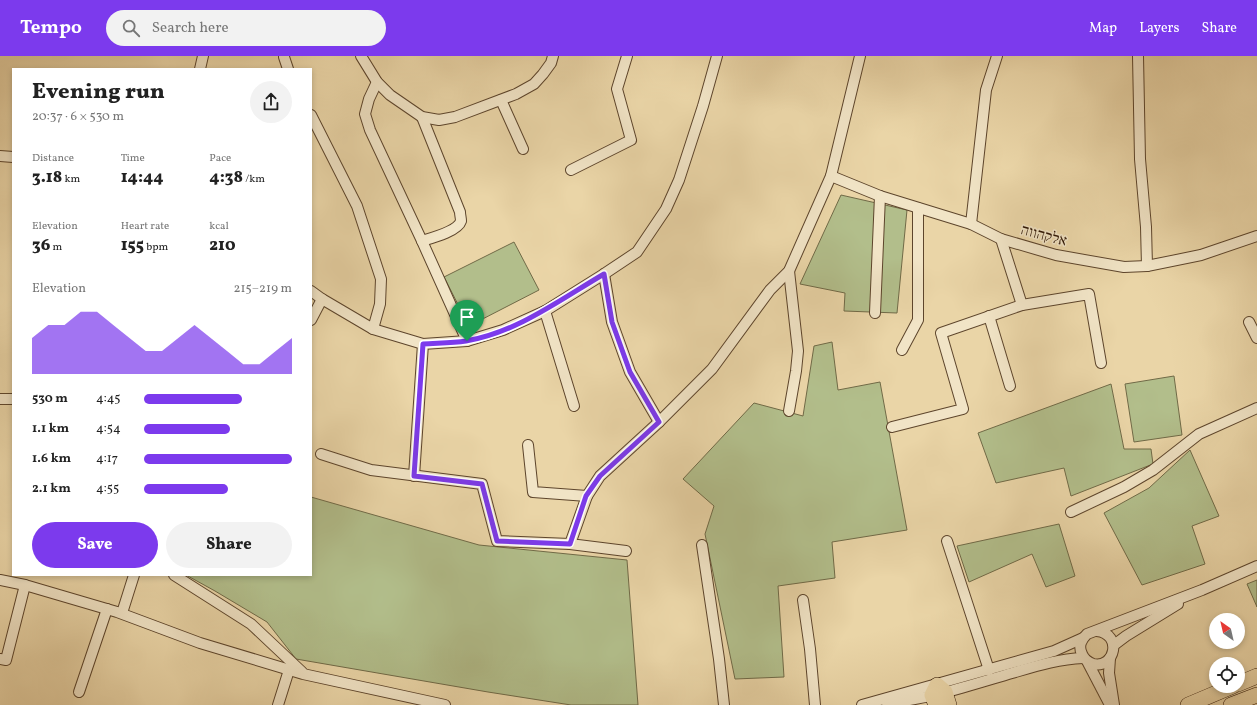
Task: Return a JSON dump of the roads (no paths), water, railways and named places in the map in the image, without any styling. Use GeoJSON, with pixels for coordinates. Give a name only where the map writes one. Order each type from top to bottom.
{"type":"FeatureCollection","features":[{"type":"Feature","properties":{"kind":"highway"},"geometry":{"type":"LineString","coordinates":[[1245,681],[1257,676]]}},
{"type":"Feature","properties":{"kind":"highway"},"geometry":{"type":"LineString","coordinates":[[1188,705],[1216,693]]}},
{"type":"Feature","properties":{"kind":"highway"},"geometry":{"type":"LineString","coordinates":[[1231,705],[1257,694]]}},
{"type":"Feature","properties":{"kind":"street"},"geometry":{"type":"LineString","coordinates":[[200,68],[203,56]]}},
{"type":"Feature","properties":{"kind":"street"},"geometry":{"type":"LineString","coordinates":[[361,56],[377,82],[390,95],[422,117],[439,120],[501,100],[534,84],[551,63],[553,56]]}},
{"type":"Feature","properties":{"kind":"street"},"geometry":{"type":"LineString","coordinates":[[571,170],[631,140],[617,89],[627,56]]}},
{"type":"Feature","properties":{"kind":"street"},"geometry":{"type":"LineString","coordinates":[[312,292],[373,329],[423,344],[467,341],[503,330],[545,311],[637,252],[666,209],[681,173],[703,106],[717,56]]}},
{"type":"Feature","properties":{"kind":"street"},"geometry":{"type":"LineString","coordinates":[[570,544],[586,496],[600,476],[659,422],[712,369],[770,290],[789,271],[831,176],[860,56]]}},
{"type":"Feature","properties":{"kind":"street"},"geometry":{"type":"LineString","coordinates":[[971,224],[986,90],[997,56]]}},
{"type":"Feature","properties":{"kind":"street"},"geometry":{"type":"LineString","coordinates":[[1138,56],[1140,159],[1146,227],[1147,266]]}},
{"type":"Feature","properties":{"kind":"street"},"geometry":{"type":"LineString","coordinates":[[284,57],[288,68]]}},
{"type":"Feature","properties":{"kind":"street"},"geometry":{"type":"LineString","coordinates":[[377,82],[369,99],[365,114],[370,130],[467,341]]}},
{"type":"Feature","properties":{"kind":"street"},"geometry":{"type":"LineString","coordinates":[[501,100],[523,149]]}},
{"type":"Feature","properties":{"kind":"street"},"geometry":{"type":"LineString","coordinates":[[312,117],[357,206],[382,279],[380,304],[373,329]]}},
{"type":"Feature","properties":{"kind":"street"},"geometry":{"type":"LineString","coordinates":[[422,117],[460,212],[461,220],[458,226],[452,230],[422,241]]}},
{"type":"Feature","properties":{"kind":"street"},"geometry":{"type":"LineString","coordinates":[[0,156],[12,157]]}},
{"type":"Feature","properties":{"kind":"street","name":"אלקהווה"},"geometry":{"type":"LineString","coordinates":[[831,176],[880,196],[971,224],[1001,239],[1056,255],[1124,267],[1147,266],[1201,255],[1257,236]]}},
{"type":"Feature","properties":{"kind":"street"},"geometry":{"type":"LineString","coordinates":[[875,313],[880,196]]}},
{"type":"Feature","properties":{"kind":"street"},"geometry":{"type":"LineString","coordinates":[[902,350],[918,320],[918,208]]}},
{"type":"Feature","properties":{"kind":"street"},"geometry":{"type":"LineString","coordinates":[[1001,239],[1022,305]]}},
{"type":"Feature","properties":{"kind":"street"},"geometry":{"type":"LineString","coordinates":[[789,271],[798,351],[789,411]]}},
{"type":"Feature","properties":{"kind":"street"},"geometry":{"type":"LineString","coordinates":[[604,274],[612,322],[630,372],[659,422]]}},
{"type":"Feature","properties":{"kind":"street"},"geometry":{"type":"LineString","coordinates":[[892,427],[963,409],[941,334],[1022,305],[1089,294],[1101,363]]}},
{"type":"Feature","properties":{"kind":"street"},"geometry":{"type":"LineString","coordinates":[[312,318],[322,299]]}},
{"type":"Feature","properties":{"kind":"street"},"geometry":{"type":"LineString","coordinates":[[545,311],[574,406]]}},
{"type":"Feature","properties":{"kind":"street"},"geometry":{"type":"LineString","coordinates":[[989,316],[1010,386]]}},
{"type":"Feature","properties":{"kind":"street"},"geometry":{"type":"LineString","coordinates":[[1249,322],[1257,338]]}},
{"type":"Feature","properties":{"kind":"street"},"geometry":{"type":"LineString","coordinates":[[414,476],[423,344]]}},
{"type":"Feature","properties":{"kind":"street"},"geometry":{"type":"LineString","coordinates":[[0,399],[12,399]]}},
{"type":"Feature","properties":{"kind":"street"},"geometry":{"type":"LineString","coordinates":[[1071,512],[1124,487],[1154,470],[1198,434],[1257,408]]}},
{"type":"Feature","properties":{"kind":"street"},"geometry":{"type":"LineString","coordinates":[[528,445],[533,492],[586,496]]}},
{"type":"Feature","properties":{"kind":"street"},"geometry":{"type":"LineString","coordinates":[[321,454],[371,470],[482,484],[497,541],[570,544],[626,551]]}},
{"type":"Feature","properties":{"kind":"street"},"geometry":{"type":"LineString","coordinates":[[947,541],[989,670]]}},
{"type":"Feature","properties":{"kind":"street"},"geometry":{"type":"LineString","coordinates":[[702,546],[720,659],[724,705]]}},
{"type":"Feature","properties":{"kind":"street"},"geometry":{"type":"LineString","coordinates":[[862,705],[940,696],[989,670],[1054,651],[1083,638],[1087,634],[1202,590],[1257,566]]}},
{"type":"Feature","properties":{"kind":"street"},"geometry":{"type":"LineString","coordinates":[[122,613],[134,576]]}},
{"type":"Feature","properties":{"kind":"street"},"geometry":{"type":"LineString","coordinates":[[176,576],[251,624],[303,674]]}},
{"type":"Feature","properties":{"kind":"street"},"geometry":{"type":"LineString","coordinates":[[0,580],[25,585],[122,613],[200,643],[303,674],[445,705]]}},
{"type":"Feature","properties":{"kind":"street"},"geometry":{"type":"LineString","coordinates":[[0,659],[6,660],[25,585]]}},
{"type":"Feature","properties":{"kind":"street"},"geometry":{"type":"LineString","coordinates":[[1114,645],[1126,636],[1202,590]]}},
{"type":"Feature","properties":{"kind":"street"},"geometry":{"type":"LineString","coordinates":[[803,600],[810,649],[815,705]]}},
{"type":"Feature","properties":{"kind":"street"},"geometry":{"type":"LineString","coordinates":[[79,692],[107,609]]}},
{"type":"Feature","properties":{"kind":"street"},"geometry":{"type":"LineString","coordinates":[[1097,631],[1106,633],[1114,645],[1114,650],[1110,658],[1109,674],[1114,705]]}},
{"type":"Feature","properties":{"kind":"street"},"geometry":{"type":"LineString","coordinates":[[1083,638],[1080,648],[1110,705]]}},
{"type":"Feature","properties":{"kind":"street"},"geometry":{"type":"LineString","coordinates":[[866,705],[900,704],[940,696],[1066,658],[1085,659],[1091,663],[1102,664],[1110,658]]}},
{"type":"Feature","properties":{"kind":"street"},"geometry":{"type":"LineString","coordinates":[[278,705],[289,670]]}}]}
